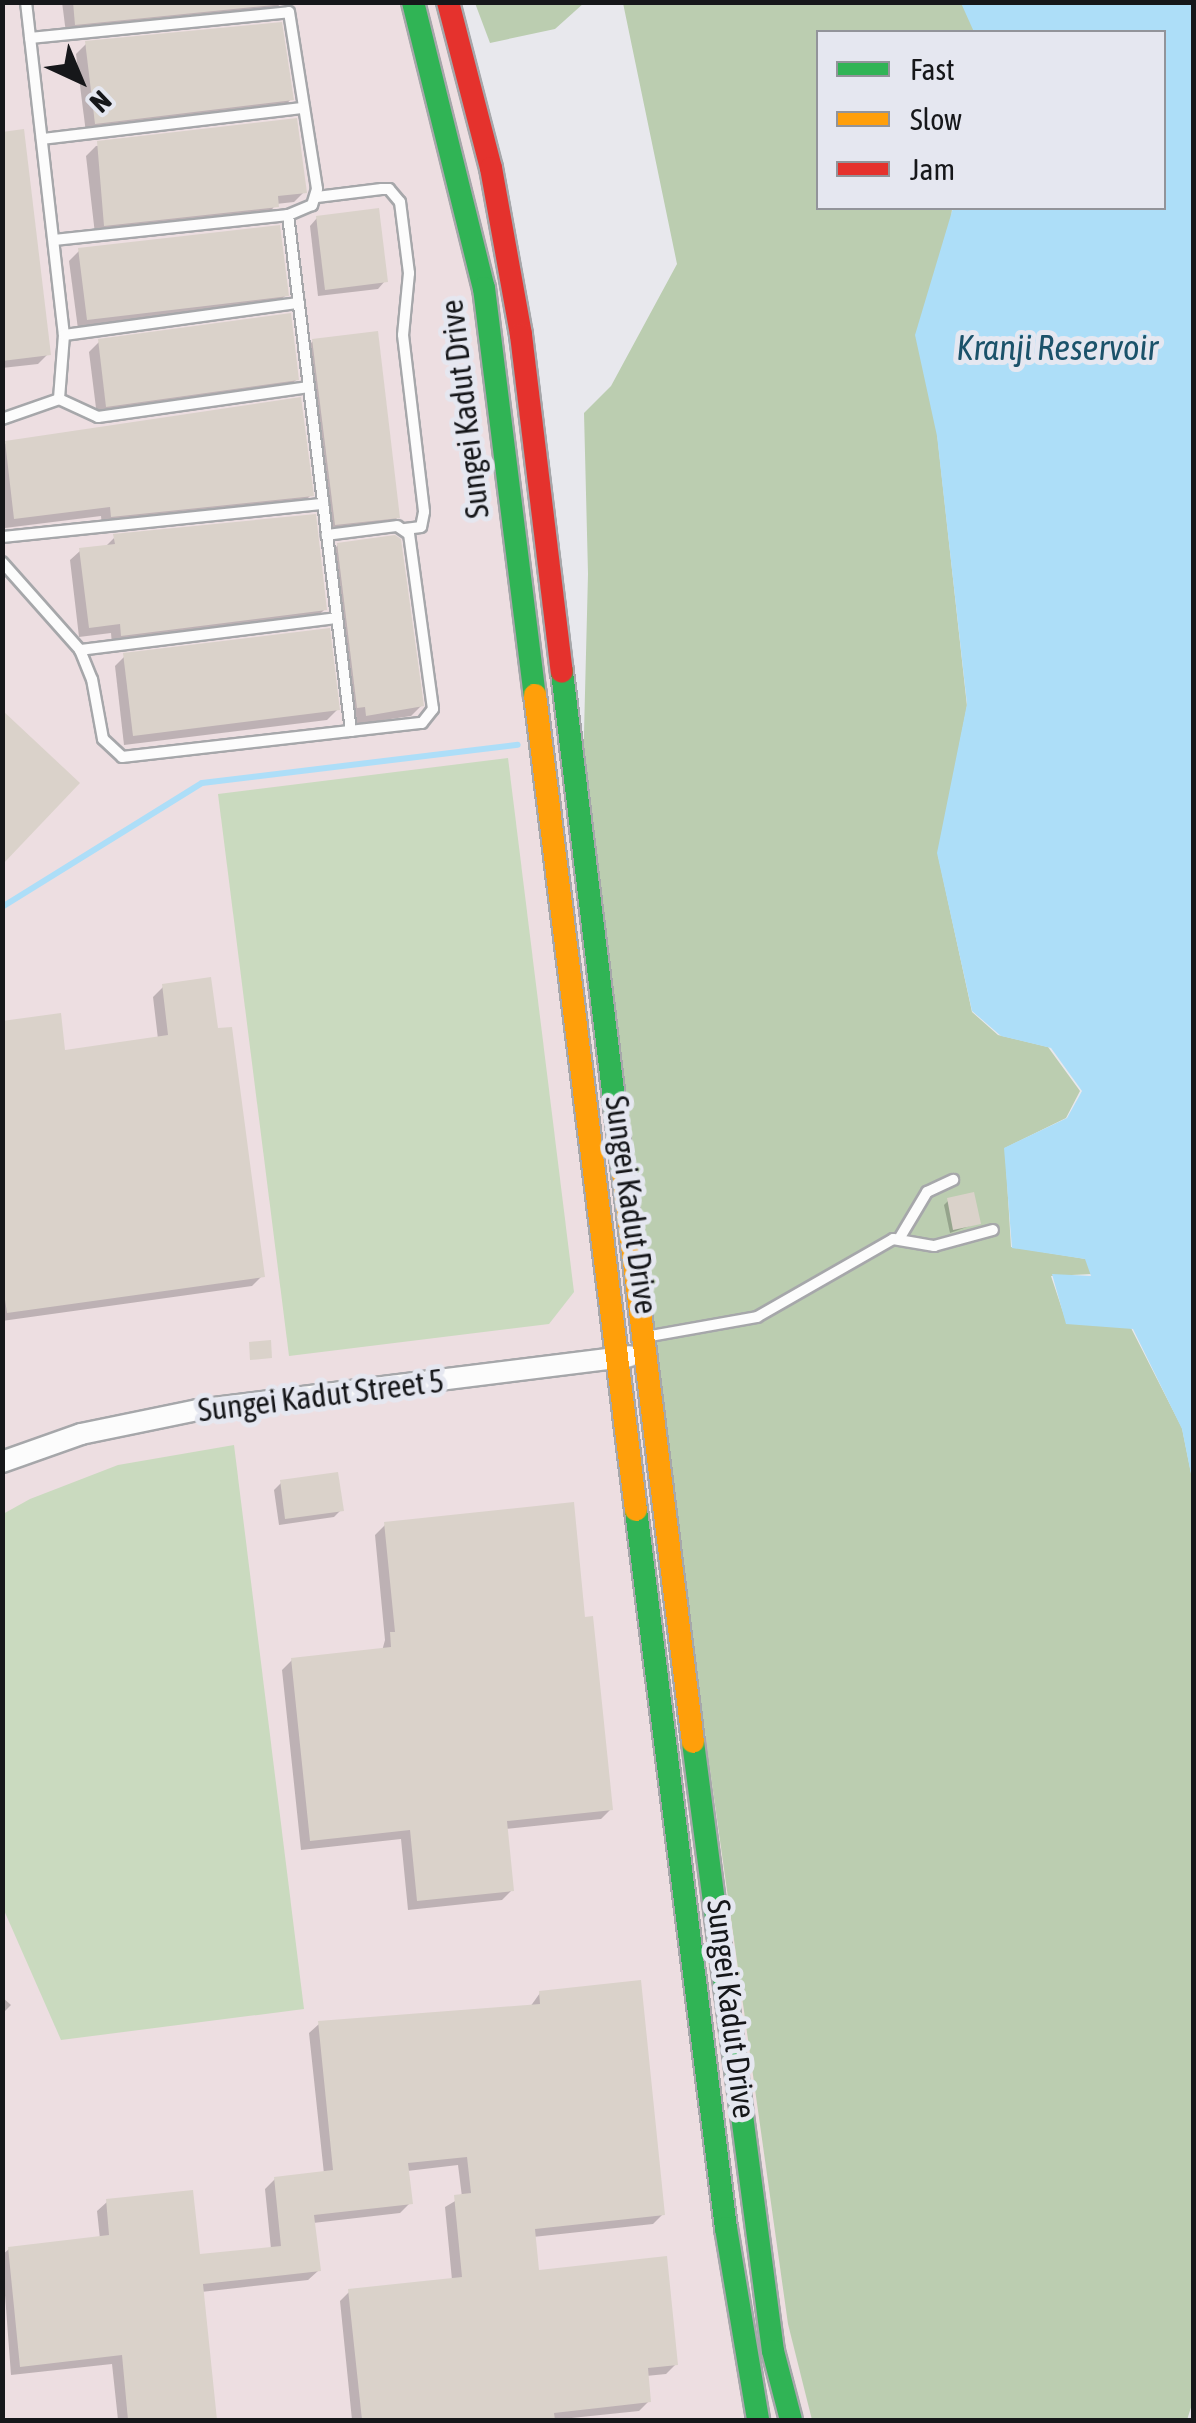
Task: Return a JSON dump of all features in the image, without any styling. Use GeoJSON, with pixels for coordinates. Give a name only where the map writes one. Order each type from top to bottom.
{"type":"FeatureCollection","features":[{"type":"Feature","properties":{"kind":"main road","name":"Sungei Kadut Drive"},"geometry":{"type":"LineString","coordinates":[[413,2],[484,288],[538,750],[619,1358],[726,2228],[758,2420]]}},
{"type":"Feature","properties":{"kind":"main road","name":"Sungei Kadut Drive"},"geometry":{"type":"LineString","coordinates":[[448,2],[491,168],[521,335],[773,2351],[791,2420]]}},
{"type":"Feature","properties":{"kind":"street","name":"Sungei Kadut Street 5"},"geometry":{"type":"LineString","coordinates":[[2,1462],[82,1434],[198,1410],[619,1358],[645,1346]]}},
{"type":"Feature","properties":{"kind":"lane"},"geometry":{"type":"LineString","coordinates":[[26,2],[64,336],[59,399]]}},
{"type":"Feature","properties":{"kind":"lane"},"geometry":{"type":"LineString","coordinates":[[30,38],[292,8],[317,197],[312,205],[288,215],[54,240]]}},
{"type":"Feature","properties":{"kind":"lane"},"geometry":{"type":"LineString","coordinates":[[42,138],[303,108]]}},
{"type":"Feature","properties":{"kind":"lane"},"geometry":{"type":"LineString","coordinates":[[317,197],[382,188],[390,189],[400,202],[409,272],[403,334],[424,512],[421,526],[327,534]]}},
{"type":"Feature","properties":{"kind":"lane"},"geometry":{"type":"LineString","coordinates":[[288,215],[351,731]]}},
{"type":"Feature","properties":{"kind":"lane"},"geometry":{"type":"LineString","coordinates":[[64,336],[298,303]]}},
{"type":"Feature","properties":{"kind":"lane"},"geometry":{"type":"LineString","coordinates":[[2,420],[59,399],[98,418],[309,387]]}},
{"type":"Feature","properties":{"kind":"lane"},"geometry":{"type":"LineString","coordinates":[[2,537],[323,504]]}},
{"type":"Feature","properties":{"kind":"lane"},"geometry":{"type":"LineString","coordinates":[[2,562],[80,650],[92,679],[102,739],[122,757],[422,723],[431,717],[405,529]]}},
{"type":"Feature","properties":{"kind":"lane"},"geometry":{"type":"LineString","coordinates":[[80,650],[337,618]]}},
{"type":"Feature","properties":{"kind":"lane"},"geometry":{"type":"LineString","coordinates":[[899,1238],[927,1192],[952,1180]]}},
{"type":"Feature","properties":{"kind":"lane"},"geometry":{"type":"LineString","coordinates":[[645,1346],[757,1317],[884,1242],[899,1238],[915,1246],[934,1246],[993,1230]]}},
{"type":"Feature","properties":{"kind":"shaded area"},"geometry":{"type":"Polygon","coordinates":[[[3,3],[456,3],[821,2420],[3,2420],[3,3]]]}},
{"type":"Feature","properties":{"kind":"green space"},"geometry":{"type":"Polygon","coordinates":[[[475,2],[584,3],[555,29],[490,43],[475,2]]]}},
{"type":"Feature","properties":{"kind":"green space"},"geometry":{"type":"Polygon","coordinates":[[[623,3],[962,3],[976,30],[816,30],[816,210],[952,210],[937,433],[967,706],[938,855],[972,1012],[998,1035],[1048,1047],[1080,1091],[1066,1118],[1005,1148],[1011,1247],[1086,1259],[1092,1274],[1051,1276],[1066,1321],[1131,1328],[1182,1428],[1193,1483],[1194,2398],[1187,2420],[812,2420],[788,2324],[581,852],[588,574],[584,413],[611,386],[677,264],[623,3]]]}},
{"type":"Feature","properties":{"kind":"green space"},"geometry":{"type":"Polygon","coordinates":[[[508,758],[574,1292],[549,1324],[289,1356],[218,794],[508,758]]]}},
{"type":"Feature","properties":{"kind":"green space"},"geometry":{"type":"Polygon","coordinates":[[[234,1445],[304,2009],[61,2040],[3,1908],[3,1514],[30,1499],[118,1465],[234,1445]]]}},
{"type":"Feature","properties":{"kind":"water","name":"Kranji Reservoir"},"geometry":{"type":"Polygon","coordinates":[[[961,3],[1193,3],[1193,1484],[1182,1429],[1133,1329],[1066,1324],[1052,1274],[1091,1276],[1085,1259],[1012,1248],[1004,1148],[1067,1118],[1082,1091],[1051,1048],[1001,1036],[972,1011],[937,853],[967,704],[937,436],[915,335],[952,210],[1166,210],[1166,30],[973,30],[961,3]]]}},
{"type":"Feature","properties":{"kind":"building"},"geometry":{"type":"Polygon","coordinates":[[[73,2],[284,2],[284,4],[75,25],[73,2]]]}},
{"type":"Feature","properties":{"kind":"building"},"geometry":{"type":"Polygon","coordinates":[[[282,22],[294,100],[95,124],[85,41],[282,22]]]}},
{"type":"Feature","properties":{"kind":"building"},"geometry":{"type":"Polygon","coordinates":[[[297,118],[307,193],[278,196],[279,207],[104,226],[97,141],[297,118]]]}},
{"type":"Feature","properties":{"kind":"building"},"geometry":{"type":"Polygon","coordinates":[[[24,129],[51,355],[2,361],[2,132],[24,129]]]}},
{"type":"Feature","properties":{"kind":"building"},"geometry":{"type":"Polygon","coordinates":[[[379,208],[388,282],[325,290],[316,216],[379,208]]]}},
{"type":"Feature","properties":{"kind":"building"},"geometry":{"type":"Polygon","coordinates":[[[280,225],[289,296],[87,320],[78,248],[280,225]]]}},
{"type":"Feature","properties":{"kind":"building"},"geometry":{"type":"Polygon","coordinates":[[[291,313],[299,380],[106,407],[98,339],[291,313]]]}},
{"type":"Feature","properties":{"kind":"building"},"geometry":{"type":"Polygon","coordinates":[[[378,331],[400,518],[335,525],[312,339],[378,331]]]}},
{"type":"Feature","properties":{"kind":"building"},"geometry":{"type":"Polygon","coordinates":[[[301,397],[314,496],[111,517],[110,507],[14,519],[5,441],[301,397]]]}},
{"type":"Feature","properties":{"kind":"building"},"geometry":{"type":"Polygon","coordinates":[[[316,514],[327,610],[121,636],[120,624],[89,628],[79,548],[115,544],[113,534],[316,514]]]}},
{"type":"Feature","properties":{"kind":"building"},"geometry":{"type":"Polygon","coordinates":[[[395,535],[401,539],[424,706],[366,716],[365,707],[357,708],[337,543],[395,535]]]}},
{"type":"Feature","properties":{"kind":"building"},"geometry":{"type":"Polygon","coordinates":[[[330,628],[340,710],[133,736],[123,653],[330,628]]]}},
{"type":"Feature","properties":{"kind":"building"},"geometry":{"type":"Polygon","coordinates":[[[2,710],[80,783],[2,865],[2,710]]]}},
{"type":"Feature","properties":{"kind":"building"},"geometry":{"type":"Polygon","coordinates":[[[211,977],[218,1028],[232,1027],[265,1277],[7,1313],[2,1279],[2,1021],[61,1013],[65,1050],[168,1035],[162,984],[211,977]]]}},
{"type":"Feature","properties":{"kind":"building"},"geometry":{"type":"Polygon","coordinates":[[[974,1192],[981,1224],[953,1230],[947,1198],[974,1192]]]}},
{"type":"Feature","properties":{"kind":"building"},"geometry":{"type":"Polygon","coordinates":[[[271,1340],[272,1358],[250,1360],[249,1342],[271,1340]]]}},
{"type":"Feature","properties":{"kind":"building"},"geometry":{"type":"Polygon","coordinates":[[[338,1472],[344,1511],[285,1519],[280,1480],[338,1472]]]}},
{"type":"Feature","properties":{"kind":"building"},"geometry":{"type":"Polygon","coordinates":[[[574,1502],[585,1617],[593,1616],[613,1810],[507,1821],[514,1891],[417,1901],[410,1830],[310,1841],[291,1658],[391,1647],[390,1632],[395,1632],[384,1522],[574,1502]]]}},
{"type":"Feature","properties":{"kind":"building"},"geometry":{"type":"Polygon","coordinates":[[[641,1980],[665,2215],[535,2229],[539,2270],[667,2256],[678,2365],[648,2368],[651,2402],[554,2413],[555,2420],[362,2420],[348,2289],[462,2277],[454,2195],[471,2193],[467,2157],[408,2163],[413,2204],[314,2215],[321,2271],[203,2284],[217,2420],[128,2420],[122,2355],[20,2367],[8,2247],[109,2235],[106,2199],[193,2190],[200,2254],[281,2246],[274,2177],[333,2170],[318,2021],[540,2004],[539,1991],[641,1980]]]}},
{"type":"Feature","properties":{"kind":"waterway"},"geometry":{"type":"LineString","coordinates":[[2,907],[202,783],[518,745]]}},
{"type":"Feature","properties":{"kind":"traffic: fast"},"geometry":{"type":"LineString","coordinates":[[413,2],[484,288],[535,695]]}},
{"type":"Feature","properties":{"kind":"traffic: fast"},"geometry":{"type":"LineString","coordinates":[[562,672],[623,1173]]}},
{"type":"Feature","properties":{"kind":"traffic: fast"},"geometry":{"type":"LineString","coordinates":[[636,1510],[726,2228],[758,2420]]}},
{"type":"Feature","properties":{"kind":"traffic: fast"},"geometry":{"type":"LineString","coordinates":[[693,1742],[773,2351],[791,2420]]}},
{"type":"Feature","properties":{"kind":"traffic: slow"},"geometry":{"type":"LineString","coordinates":[[535,695],[636,1510]]}},
{"type":"Feature","properties":{"kind":"traffic: slow"},"geometry":{"type":"LineString","coordinates":[[623,1173],[693,1742]]}},
{"type":"Feature","properties":{"kind":"traffic: jam"},"geometry":{"type":"LineString","coordinates":[[448,2],[491,168],[521,335],[562,672]]}}]}
